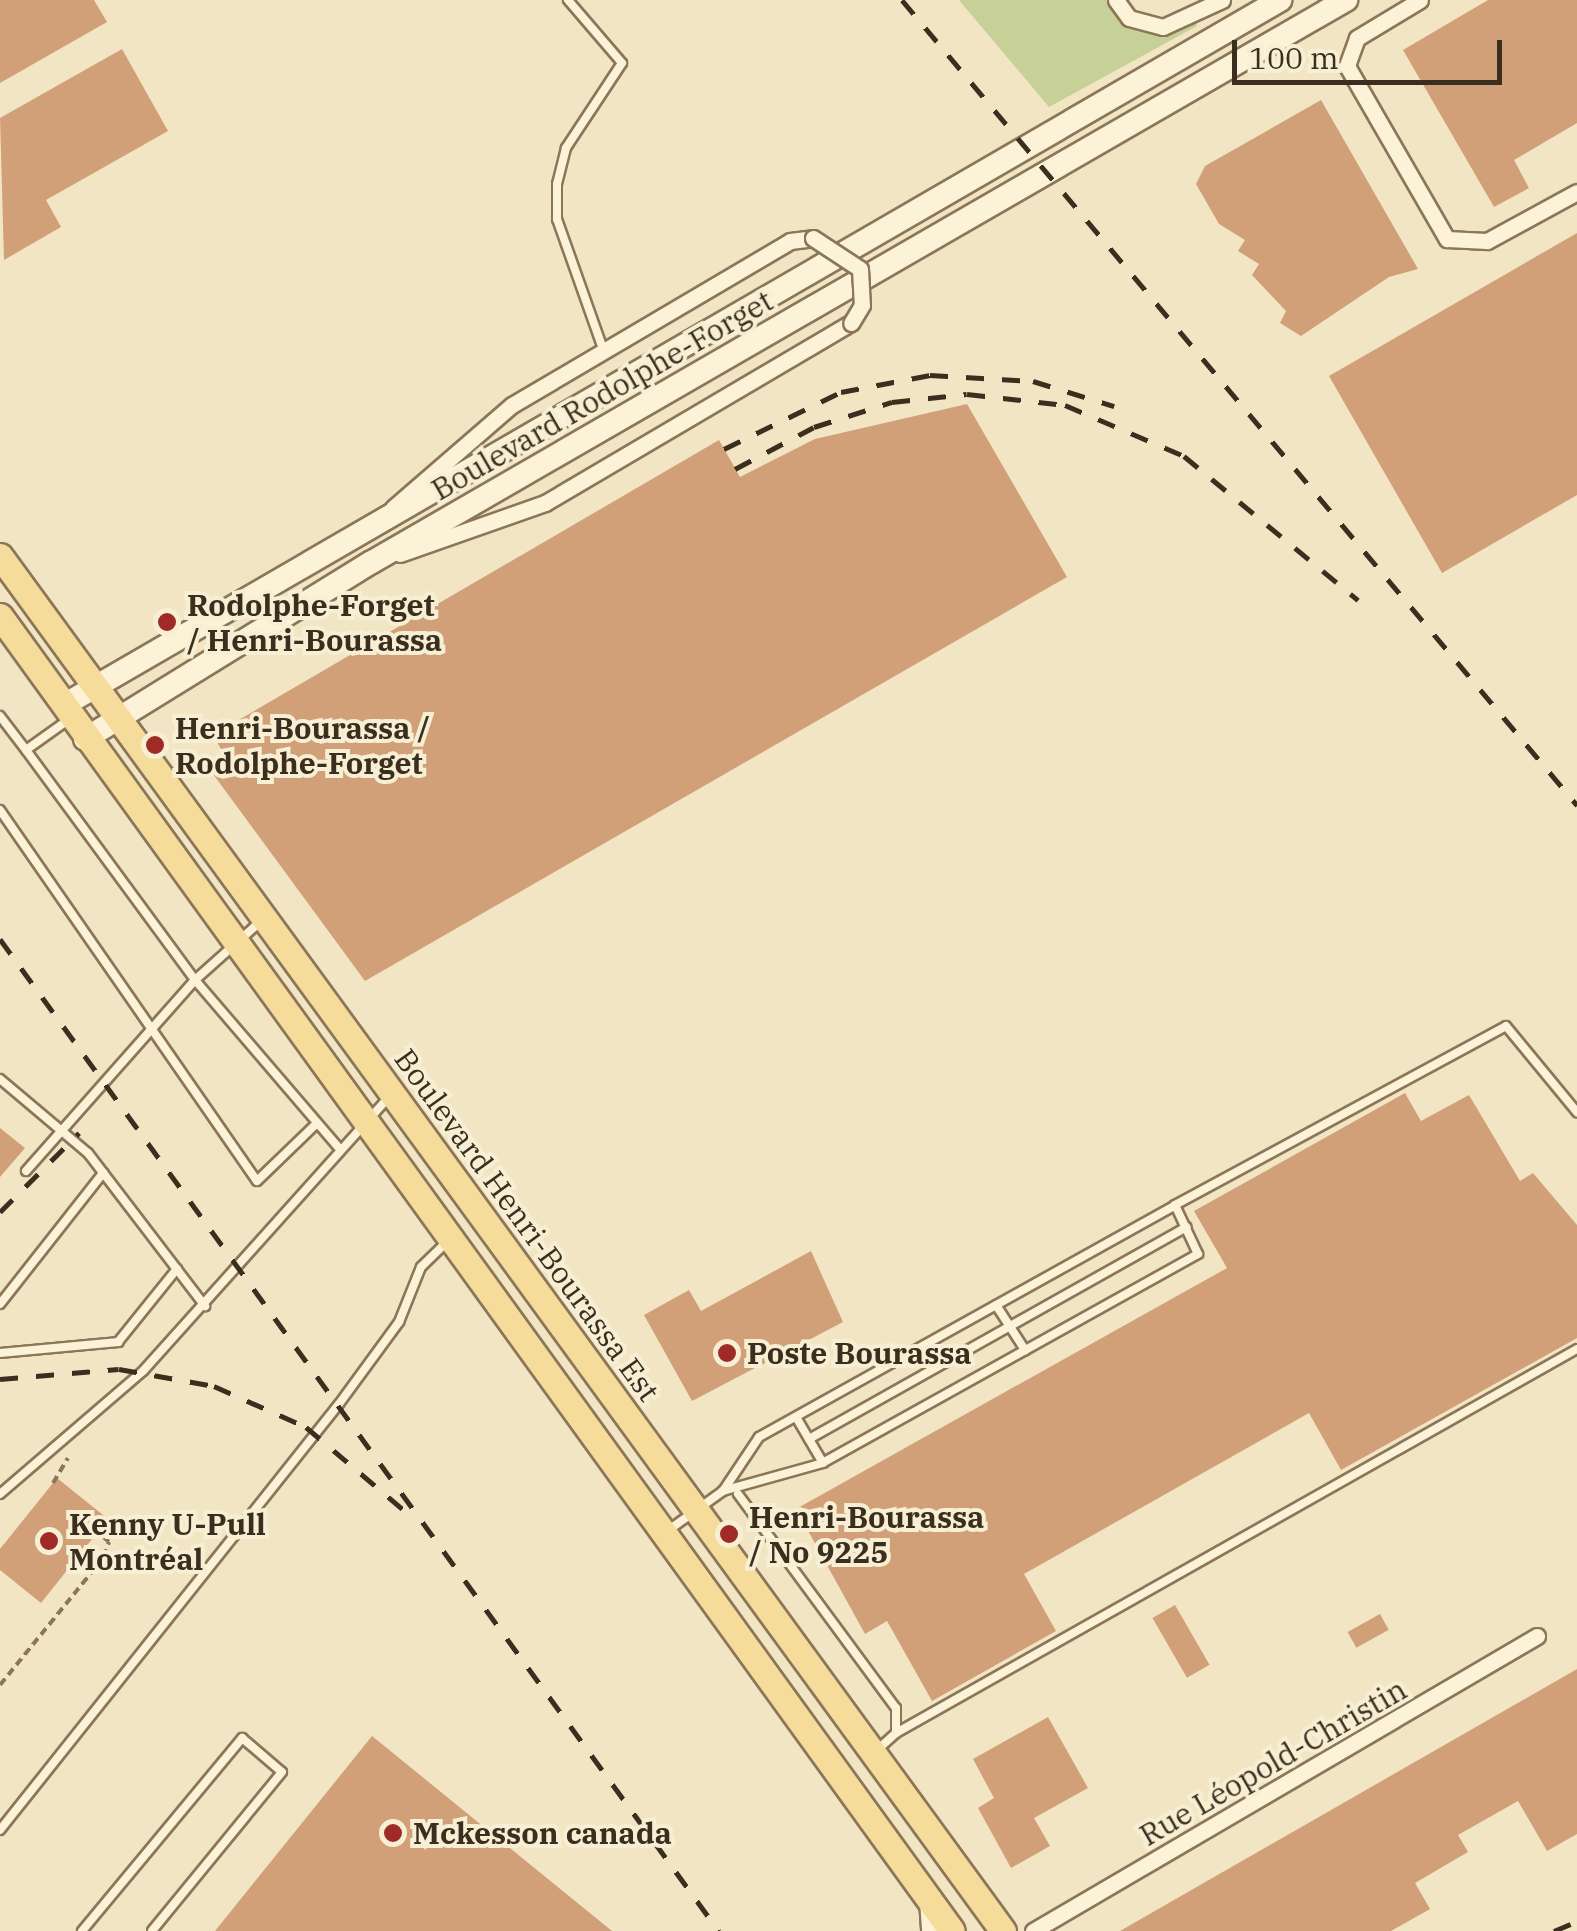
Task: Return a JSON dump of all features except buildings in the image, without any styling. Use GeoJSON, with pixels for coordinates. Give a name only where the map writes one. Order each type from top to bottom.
{"type":"FeatureCollection","features":[{"type":"Feature","properties":{"kind":"main road","name":"Boulevard Henri-Bourassa Est"},"geometry":{"type":"LineString","coordinates":[[0,556],[261,921],[1003,1931]]}},
{"type":"Feature","properties":{"kind":"main road"},"geometry":{"type":"LineString","coordinates":[[0,616],[230,945],[952,1931]]}},
{"type":"Feature","properties":{"kind":"street"},"geometry":{"type":"LineString","coordinates":[[1116,0],[1143,25],[1179,22],[1222,0]]}},
{"type":"Feature","properties":{"kind":"street","name":"Boulevard Rodolphe-Forget"},"geometry":{"type":"LineString","coordinates":[[73,720],[95,686],[393,508],[1280,0]]}},
{"type":"Feature","properties":{"kind":"street","name":"Boulevard Rodolphe-Forget"},"geometry":{"type":"LineString","coordinates":[[73,720],[118,719],[372,562],[1346,0]]}},
{"type":"Feature","properties":{"kind":"street"},"geometry":{"type":"LineString","coordinates":[[1420,0],[1357,38],[1347,66],[1446,239],[1487,241],[1577,192]]}},
{"type":"Feature","properties":{"kind":"street","name":"Boulevard Rodolphe-Forget"},"geometry":{"type":"LineString","coordinates":[[372,562],[545,502],[851,322],[862,305],[860,269],[812,238],[790,242],[604,350],[458,444],[393,508]]}},
{"type":"Feature","properties":{"kind":"street","name":"Rue Léopold-Christin"},"geometry":{"type":"LineString","coordinates":[[1033,1931],[1538,1636]]}},
{"type":"Feature","properties":{"kind":"street"},"geometry":{"type":"LineString","coordinates":[[927,1896],[929,1931]]}},
{"type":"Feature","properties":{"kind":"lane"},"geometry":{"type":"LineString","coordinates":[[568,0],[622,64],[566,148],[557,184],[557,219],[604,350]]}},
{"type":"Feature","properties":{"kind":"lane"},"geometry":{"type":"LineString","coordinates":[[0,716],[195,980],[338,1147]]}},
{"type":"Feature","properties":{"kind":"lane"},"geometry":{"type":"LineString","coordinates":[[26,750],[73,720]]}},
{"type":"Feature","properties":{"kind":"lane"},"geometry":{"type":"LineString","coordinates":[[0,810],[153,1025],[256,1181],[317,1123]]}},
{"type":"Feature","properties":{"kind":"lane"},"geometry":{"type":"LineString","coordinates":[[26,1171],[195,980],[261,921]]}},
{"type":"Feature","properties":{"kind":"lane"},"geometry":{"type":"LineString","coordinates":[[663,1534],[724,1492],[760,1436],[1506,1026],[1577,1112]]}},
{"type":"Feature","properties":{"kind":"lane"},"geometry":{"type":"LineString","coordinates":[[0,1080],[63,1132],[103,1173],[205,1306]]}},
{"type":"Feature","properties":{"kind":"lane"},"geometry":{"type":"LineString","coordinates":[[0,1494],[205,1306],[360,1120],[391,1096]]}},
{"type":"Feature","properties":{"kind":"lane"},"geometry":{"type":"LineString","coordinates":[[0,1304],[103,1173]]}},
{"type":"Feature","properties":{"kind":"lane"},"geometry":{"type":"LineString","coordinates":[[724,1492],[738,1494],[808,1460],[823,1463],[1198,1254],[1175,1205]]}},
{"type":"Feature","properties":{"kind":"lane"},"geometry":{"type":"LineString","coordinates":[[809,1439],[1187,1227]]}},
{"type":"Feature","properties":{"kind":"lane"},"geometry":{"type":"LineString","coordinates":[[0,1830],[339,1404],[399,1322],[420,1267],[449,1240]]}},
{"type":"Feature","properties":{"kind":"lane"},"geometry":{"type":"LineString","coordinates":[[0,1354],[118,1342],[176,1269]]}},
{"type":"Feature","properties":{"kind":"lane"},"geometry":{"type":"LineString","coordinates":[[996,1305],[1025,1350]]}},
{"type":"Feature","properties":{"kind":"lane"},"geometry":{"type":"LineString","coordinates":[[872,1754],[896,1734],[1577,1349]]}},
{"type":"Feature","properties":{"kind":"lane"},"geometry":{"type":"LineString","coordinates":[[796,1417],[823,1463]]}},
{"type":"Feature","properties":{"kind":"lane"},"geometry":{"type":"LineString","coordinates":[[738,1494],[896,1708],[896,1734]]}},
{"type":"Feature","properties":{"kind":"lane"},"geometry":{"type":"LineString","coordinates":[[82,1931],[242,1738],[282,1772],[152,1931]]}},
{"type":"Feature","properties":{"kind":"path"},"geometry":{"type":"LineString","coordinates":[[53,1483],[68,1458]]}},
{"type":"Feature","properties":{"kind":"path"},"geometry":{"type":"LineString","coordinates":[[0,1685],[104,1557],[109,1542],[98,1532]]}},
{"type":"Feature","properties":{"kind":"green space"},"geometry":{"type":"Polygon","coordinates":[[[959,0],[1116,0],[1143,25],[1192,13],[1197,26],[1049,107],[959,0]]]}},
{"type":"Feature","properties":{"kind":"railway"},"geometry":{"type":"LineString","coordinates":[[902,0],[1577,805]]}},
{"type":"Feature","properties":{"kind":"railway"},"geometry":{"type":"LineString","coordinates":[[724,449],[841,392],[930,375],[1033,381],[1114,406]]}},
{"type":"Feature","properties":{"kind":"railway"},"geometry":{"type":"LineString","coordinates":[[735,469],[814,427],[892,402],[967,394],[1065,405],[1184,456],[1358,600]]}},
{"type":"Feature","properties":{"kind":"railway"},"geometry":{"type":"LineString","coordinates":[[0,939],[719,1931]]}},
{"type":"Feature","properties":{"kind":"railway"},"geometry":{"type":"LineString","coordinates":[[0,1212],[79,1133]]}},
{"type":"Feature","properties":{"kind":"railway"},"geometry":{"type":"LineString","coordinates":[[0,1379],[119,1369],[214,1386],[306,1427],[404,1510]]}},
{"type":"Feature","properties":{"kind":"railway"},"geometry":{"type":"LineString","coordinates":[[1554,1931],[1577,1921]]}},
{"type":"Feature","properties":{"kind":"place","name":"Rodolphe-Forget / Henri-Bourassa"},"geometry":{"type":"Point","coordinates":[167,622]}},
{"type":"Feature","properties":{"kind":"place","name":"Henri-Bourassa / Rodolphe-Forget"},"geometry":{"type":"Point","coordinates":[155,745]}},
{"type":"Feature","properties":{"kind":"place","name":"Poste Bourassa"},"geometry":{"type":"Point","coordinates":[727,1353]}},
{"type":"Feature","properties":{"kind":"place","name":"Henri-Bourassa / No 9225"},"geometry":{"type":"Point","coordinates":[729,1534]}},
{"type":"Feature","properties":{"kind":"place","name":"Kenny U-Pull Montréal"},"geometry":{"type":"Point","coordinates":[49,1541]}},
{"type":"Feature","properties":{"kind":"place","name":"Mckesson canada"},"geometry":{"type":"Point","coordinates":[393,1833]}}]}
